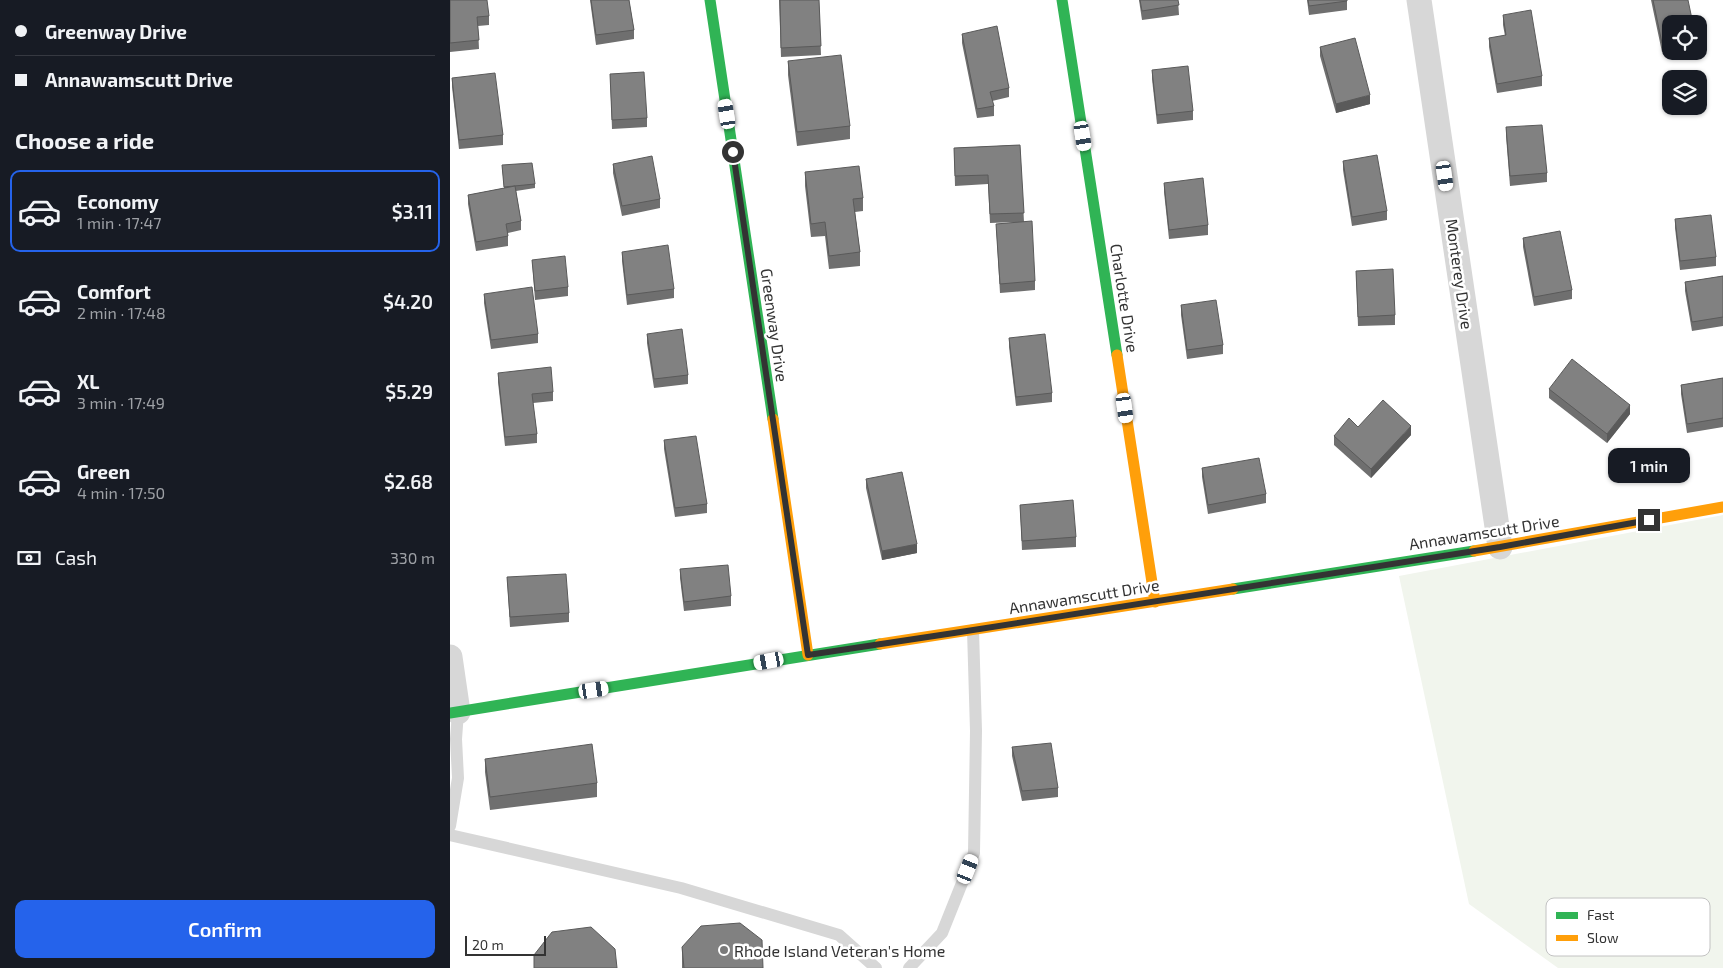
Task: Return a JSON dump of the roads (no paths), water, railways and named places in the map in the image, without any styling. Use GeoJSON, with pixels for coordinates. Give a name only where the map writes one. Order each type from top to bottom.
{"type":"FeatureCollection","features":[{"type":"Feature","properties":{"kind":"street","name":"Greenway Drive"},"geometry":{"type":"LineString","coordinates":[[710,0],[808,655]]}},
{"type":"Feature","properties":{"kind":"street","name":"Charlotte Drive"},"geometry":{"type":"LineString","coordinates":[[1062,0],[1154,602]]}},
{"type":"Feature","properties":{"kind":"street","name":"Monterey Drive"},"geometry":{"type":"LineString","coordinates":[[1419,0],[1500,547]]}},
{"type":"Feature","properties":{"kind":"street","name":"Annawamscutt Drive"},"geometry":{"type":"LineString","coordinates":[[454,712],[1500,547],[1723,507]]}},
{"type":"Feature","properties":{"kind":"street"},"geometry":{"type":"LineString","coordinates":[[450,657],[454,712]]}},
{"type":"Feature","properties":{"kind":"lane"},"geometry":{"type":"LineString","coordinates":[[909,968],[942,933],[974,853],[976,731],[973,630]]}},
{"type":"Feature","properties":{"kind":"lane"},"geometry":{"type":"LineString","coordinates":[[450,826],[458,778],[454,712]]}},
{"type":"Feature","properties":{"kind":"lane"},"geometry":{"type":"LineString","coordinates":[[450,835],[682,888],[839,935],[876,968]]}},
{"type":"Feature","properties":{"kind":"place","name":"Rhode Island Veteran's Home"},"geometry":{"type":"Point","coordinates":[724,950]}}]}
